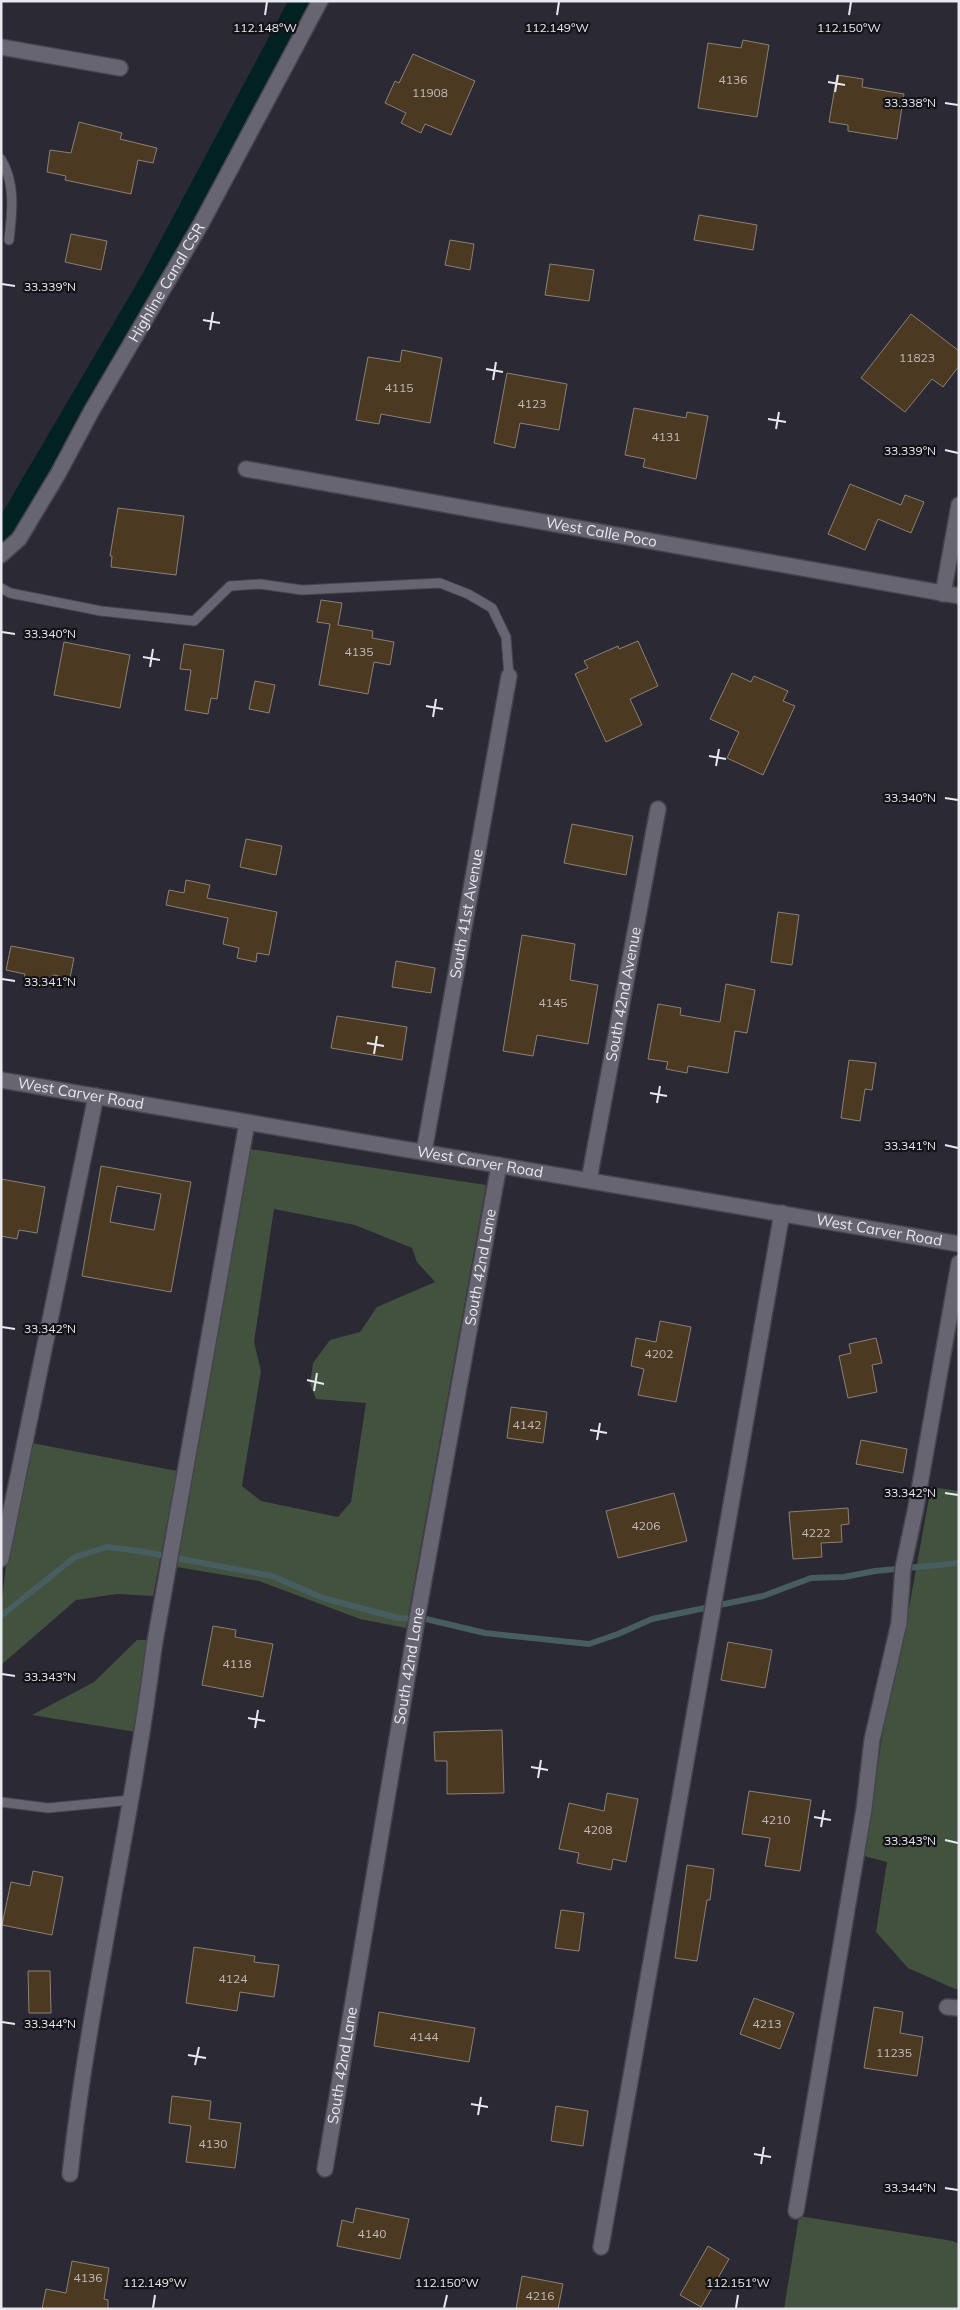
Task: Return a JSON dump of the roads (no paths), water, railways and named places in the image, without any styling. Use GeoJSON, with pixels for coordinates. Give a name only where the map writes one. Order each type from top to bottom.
{"type":"FeatureCollection","features":[{"type":"Feature","properties":{"kind":"street","name":"Highline Canal CSR"},"geometry":{"type":"LineString","coordinates":[[1,555],[19,539],[58,474],[100,396],[201,224],[320,1]]}},
{"type":"Feature","properties":{"kind":"street"},"geometry":{"type":"LineString","coordinates":[[1,47],[120,68]]}},
{"type":"Feature","properties":{"kind":"street","name":"West Calle Poco"},"geometry":{"type":"LineString","coordinates":[[246,468],[959,596]]}},
{"type":"Feature","properties":{"kind":"street"},"geometry":{"type":"LineString","coordinates":[[943,594],[959,505]]}},
{"type":"Feature","properties":{"kind":"street","name":"South 41st Avenue"},"geometry":{"type":"LineString","coordinates":[[424,1152],[510,676]]}},
{"type":"Feature","properties":{"kind":"street","name":"South 42nd Avenue"},"geometry":{"type":"LineString","coordinates":[[589,1180],[658,809]]}},
{"type":"Feature","properties":{"kind":"street","name":"West Carver Road"},"geometry":{"type":"LineString","coordinates":[[1,1080],[959,1244]]}},
{"type":"Feature","properties":{"kind":"street"},"geometry":{"type":"LineString","coordinates":[[1,1559],[96,1096]]}},
{"type":"Feature","properties":{"kind":"street"},"geometry":{"type":"LineString","coordinates":[[70,2174],[78,2095],[92,2007],[131,1800],[143,1731],[154,1647],[248,1123]]}},
{"type":"Feature","properties":{"kind":"street","name":"South 42nd Lane"},"geometry":{"type":"LineString","coordinates":[[325,2169],[417,1619],[500,1164]]}},
{"type":"Feature","properties":{"kind":"street"},"geometry":{"type":"LineString","coordinates":[[601,2247],[782,1213]]}},
{"type":"Feature","properties":{"kind":"street"},"geometry":{"type":"LineString","coordinates":[[796,2212],[864,1809],[872,1740],[899,1623],[902,1568],[916,1507],[959,1263]]}},
{"type":"Feature","properties":{"kind":"lane"},"geometry":{"type":"LineString","coordinates":[[1,159],[5,165],[13,203],[9,240]]}},
{"type":"Feature","properties":{"kind":"lane"},"geometry":{"type":"LineString","coordinates":[[1,588],[10,593],[102,611],[194,621],[230,586],[260,584],[302,590],[440,583],[468,594],[492,608],[506,637],[510,676]]}},
{"type":"Feature","properties":{"kind":"lane"},"geometry":{"type":"LineString","coordinates":[[1,1802],[48,1808],[131,1800]]}},
{"type":"Feature","properties":{"kind":"waterway"},"geometry":{"type":"LineString","coordinates":[[1,536],[154,275],[300,1]]}},
{"type":"Feature","properties":{"kind":"waterway"},"geometry":{"type":"LineString","coordinates":[[1,1616],[75,1557],[107,1547],[139,1551],[272,1576],[323,1598],[398,1618],[426,1619],[485,1633],[589,1644],[652,1619],[763,1596],[811,1578],[844,1577],[875,1571],[959,1563]]}}]}
